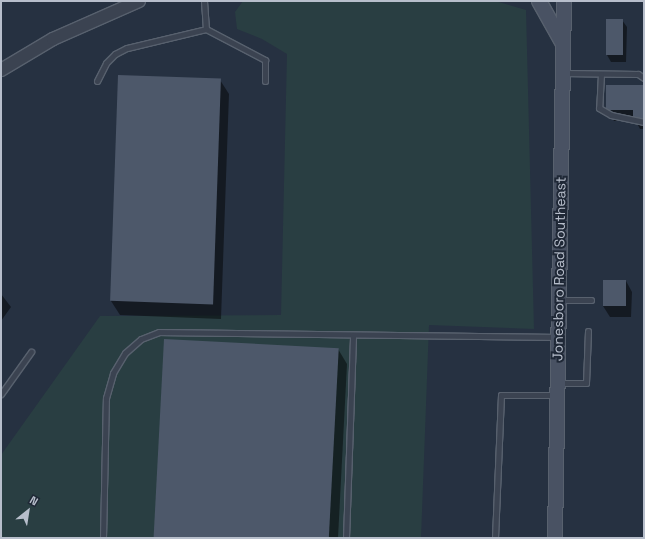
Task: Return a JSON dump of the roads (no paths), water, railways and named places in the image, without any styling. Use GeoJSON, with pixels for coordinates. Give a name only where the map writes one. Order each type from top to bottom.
{"type":"FeatureCollection","features":[{"type":"Feature","properties":{"kind":"main road"},"geometry":{"type":"LineString","coordinates":[[539,1],[563,43]]}},
{"type":"Feature","properties":{"kind":"main road","name":"Jonesboro Road Southeast"},"geometry":{"type":"LineString","coordinates":[[555,538],[564,1]]}},
{"type":"Feature","properties":{"kind":"street"},"geometry":{"type":"LineString","coordinates":[[1,70],[53,39],[126,3],[139,1]]}},
{"type":"Feature","properties":{"kind":"lane"},"geometry":{"type":"LineString","coordinates":[[204,1],[206,29]]}},
{"type":"Feature","properties":{"kind":"lane"},"geometry":{"type":"LineString","coordinates":[[97,81],[106,63],[115,54],[127,48],[206,29],[265,60],[264,81]]}},
{"type":"Feature","properties":{"kind":"lane"},"geometry":{"type":"LineString","coordinates":[[562,74],[644,73]]}},
{"type":"Feature","properties":{"kind":"lane"},"geometry":{"type":"LineString","coordinates":[[601,74],[599,108],[611,115],[644,122]]}},
{"type":"Feature","properties":{"kind":"lane"},"geometry":{"type":"LineString","coordinates":[[638,74],[644,78]]}},
{"type":"Feature","properties":{"kind":"lane"},"geometry":{"type":"LineString","coordinates":[[559,300],[591,300]]}},
{"type":"Feature","properties":{"kind":"lane"},"geometry":{"type":"LineString","coordinates":[[495,538],[501,395],[557,389],[586,383],[588,331]]}},
{"type":"Feature","properties":{"kind":"lane"},"geometry":{"type":"LineString","coordinates":[[103,538],[106,398],[113,373],[125,353],[141,339],[159,332],[558,337]]}},
{"type":"Feature","properties":{"kind":"lane"},"geometry":{"type":"LineString","coordinates":[[346,538],[353,335]]}},
{"type":"Feature","properties":{"kind":"lane"},"geometry":{"type":"LineString","coordinates":[[1,394],[31,352]]}}]}
